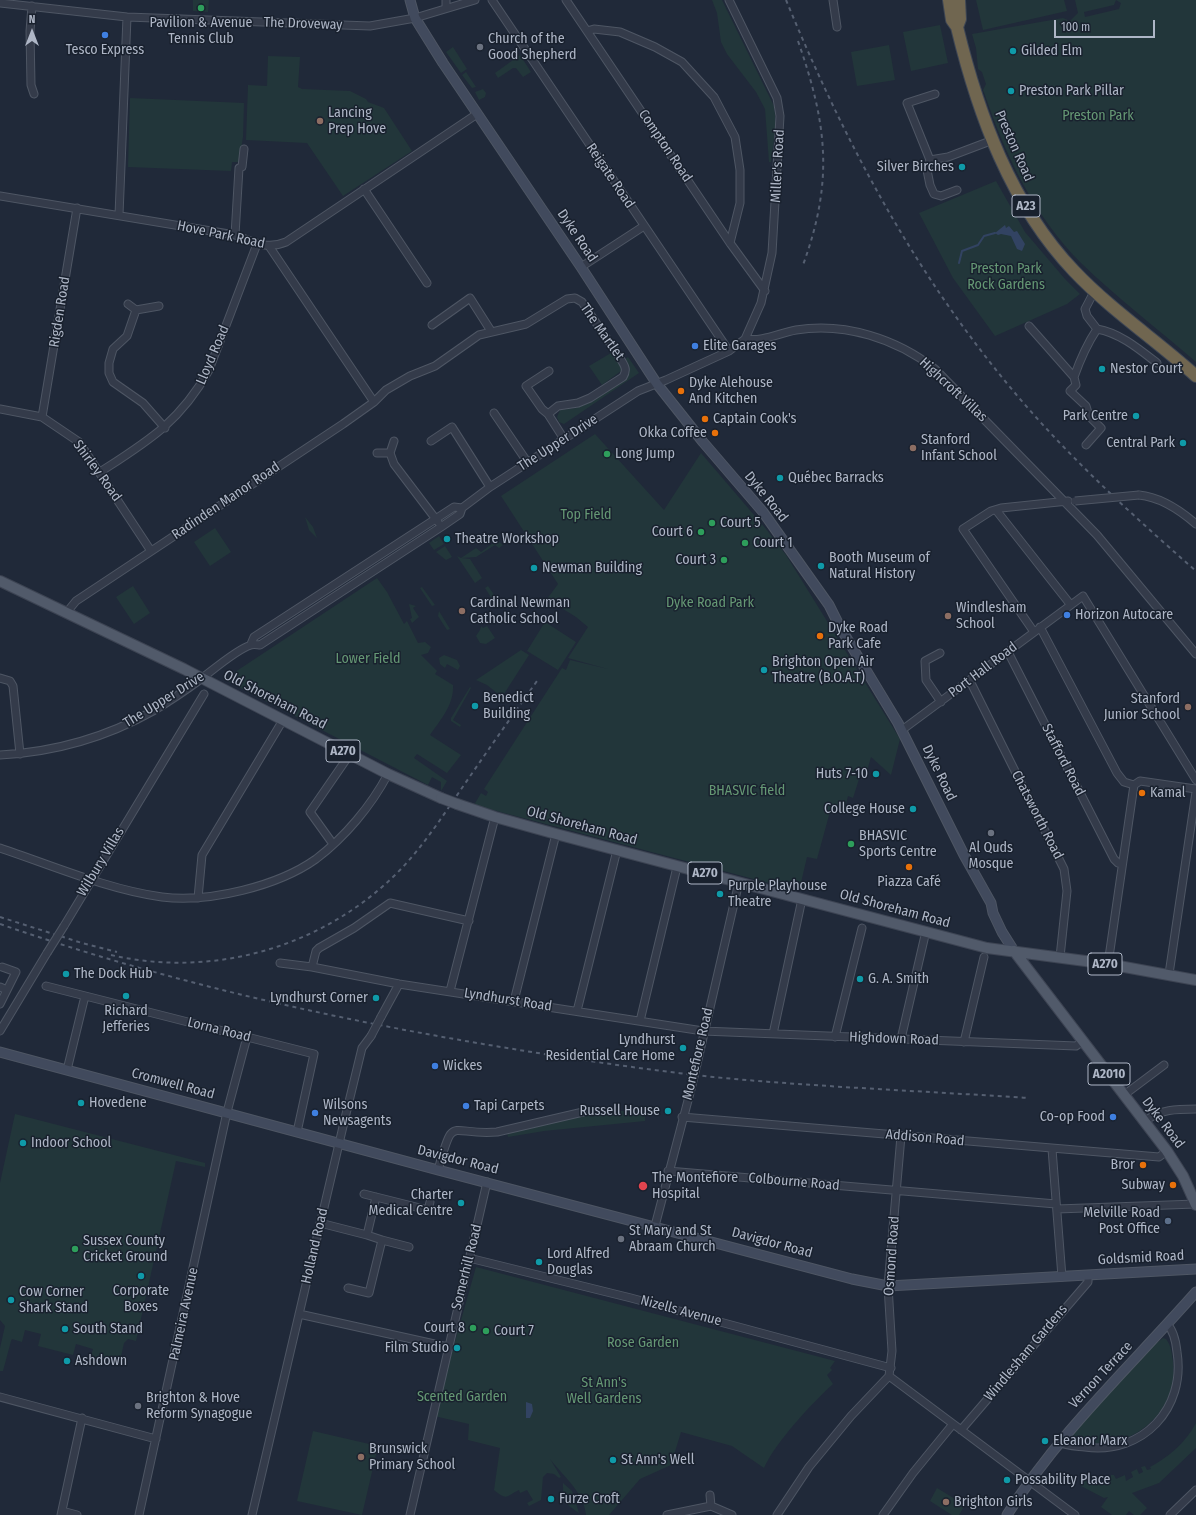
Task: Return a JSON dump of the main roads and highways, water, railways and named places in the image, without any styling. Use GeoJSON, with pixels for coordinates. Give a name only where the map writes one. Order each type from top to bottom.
{"type":"FeatureCollection","features":[{"type":"Feature","properties":{"kind":"highway","name":"Preston Road"},"geometry":{"type":"LineString","coordinates":[[949,0],[952,20],[957,27],[971,80],[993,140],[1016,189],[1040,229],[1074,270],[1095,290],[1196,376]]}},
{"type":"Feature","properties":{"kind":"highway","name":"Preston Road"},"geometry":{"type":"LineString","coordinates":[[957,27],[960,19],[959,0]]}},
{"type":"Feature","properties":{"kind":"main road","name":"Dyke Road"},"geometry":{"type":"LineString","coordinates":[[410,0],[415,18],[477,114],[581,267],[657,384],[772,524],[829,605],[902,730],[964,855],[991,903],[993,913],[1002,932],[1014,951],[1167,1151],[1183,1176],[1196,1204]]}},
{"type":"Feature","properties":{"kind":"main road","name":"Old Shoreham Road"},"geometry":{"type":"LineString","coordinates":[[0,581],[67,612],[388,774],[441,798],[495,817],[678,867],[993,949],[1108,964],[1196,980]]}},
{"type":"Feature","properties":{"kind":"main road"},"geometry":{"type":"LineString","coordinates":[[993,949],[1001,940],[1002,932]]}},
{"type":"Feature","properties":{"kind":"main road","name":"Cromwell Road"},"geometry":{"type":"LineString","coordinates":[[0,1052],[339,1143]]}},
{"type":"Feature","properties":{"kind":"main road","name":"Davigdor Road"},"geometry":{"type":"LineString","coordinates":[[339,1143],[852,1279],[888,1286],[1088,1276]]}},
{"type":"Feature","properties":{"kind":"main road","name":"Goldsmid Road"},"geometry":{"type":"LineString","coordinates":[[1088,1276],[1196,1269]]}},
{"type":"Feature","properties":{"kind":"main road","name":"Vernon Terrace"},"geometry":{"type":"LineString","coordinates":[[1007,1515],[1029,1480],[1059,1442],[1196,1292]]}},
{"type":"Feature","properties":{"kind":"water"},"geometry":{"type":"Polygon","coordinates":[[[1005,225],[1006,228],[1009,226],[1014,232],[1017,231],[1025,244],[1022,251],[1017,249],[1011,236],[1001,234],[998,235],[995,233],[1005,225]]]}},
{"type":"Feature","properties":{"kind":"water"},"geometry":{"type":"Polygon","coordinates":[[[526,1402],[532,1404],[533,1411],[530,1418],[526,1418],[526,1402]]]}},
{"type":"Feature","properties":{"kind":"waterway"},"geometry":{"type":"LineString","coordinates":[[959,263],[962,251],[978,245],[984,236],[995,233]]}},
{"type":"Feature","properties":{"kind":"railway"},"geometry":{"type":"LineString","coordinates":[[786,0],[836,112],[863,165],[892,218],[958,319],[994,368],[1053,436],[1113,496],[1196,571]]}},
{"type":"Feature","properties":{"kind":"railway"},"geometry":{"type":"LineString","coordinates":[[798,41],[815,99],[823,152],[823,179],[819,206],[813,234],[803,265]]}},
{"type":"Feature","properties":{"kind":"railway"},"geometry":{"type":"LineString","coordinates":[[111,955],[150,961],[190,963],[229,959],[267,950],[303,937],[338,919],[371,896],[400,870],[418,850],[537,681]]}},
{"type":"Feature","properties":{"kind":"railway"},"geometry":{"type":"LineString","coordinates":[[0,917],[82,943],[117,952]]}},
{"type":"Feature","properties":{"kind":"railway"},"geometry":{"type":"LineString","coordinates":[[0,924],[122,963],[245,996],[369,1023],[495,1046],[604,1063],[713,1077],[1028,1098]]}},
{"type":"Feature","properties":{"kind":"place","name":"Pavilion & Avenue Tennis Club"},"geometry":{"type":"Point","coordinates":[201,8]}},
{"type":"Feature","properties":{"kind":"place","name":"Tesco Express"},"geometry":{"type":"Point","coordinates":[105,35]}},
{"type":"Feature","properties":{"kind":"place","name":"Church of the Good Shepherd"},"geometry":{"type":"Point","coordinates":[480,47]}},
{"type":"Feature","properties":{"kind":"place","name":"Gilded Elm"},"geometry":{"type":"Point","coordinates":[1013,51]}},
{"type":"Feature","properties":{"kind":"place","name":"Preston Park Pillar"},"geometry":{"type":"Point","coordinates":[1011,91]}},
{"type":"Feature","properties":{"kind":"place","name":"Lancing Prep Hove"},"geometry":{"type":"Point","coordinates":[320,121]}},
{"type":"Feature","properties":{"kind":"place","name":"Silver Birches"},"geometry":{"type":"Point","coordinates":[962,167]}},
{"type":"Feature","properties":{"kind":"place","name":"Elite Garages"},"geometry":{"type":"Point","coordinates":[695,346]}},
{"type":"Feature","properties":{"kind":"place","name":"Nestor Court"},"geometry":{"type":"Point","coordinates":[1102,369]}},
{"type":"Feature","properties":{"kind":"place","name":"Dyke Alehouse And Kitchen"},"geometry":{"type":"Point","coordinates":[681,391]}},
{"type":"Feature","properties":{"kind":"place","name":"Park Centre"},"geometry":{"type":"Point","coordinates":[1136,416]}},
{"type":"Feature","properties":{"kind":"place","name":"Captain Cook's"},"geometry":{"type":"Point","coordinates":[705,419]}},
{"type":"Feature","properties":{"kind":"place","name":"Okka Coffee"},"geometry":{"type":"Point","coordinates":[715,433]}},
{"type":"Feature","properties":{"kind":"place","name":"Central Park"},"geometry":{"type":"Point","coordinates":[1183,443]}},
{"type":"Feature","properties":{"kind":"place","name":"Stanford Infant School"},"geometry":{"type":"Point","coordinates":[913,448]}},
{"type":"Feature","properties":{"kind":"place","name":"Long Jump"},"geometry":{"type":"Point","coordinates":[607,454]}},
{"type":"Feature","properties":{"kind":"place","name":"Québec Barracks"},"geometry":{"type":"Point","coordinates":[780,478]}},
{"type":"Feature","properties":{"kind":"place","name":"Court 5"},"geometry":{"type":"Point","coordinates":[712,523]}},
{"type":"Feature","properties":{"kind":"place","name":"Court 6"},"geometry":{"type":"Point","coordinates":[701,532]}},
{"type":"Feature","properties":{"kind":"place","name":"Theatre Workshop"},"geometry":{"type":"Point","coordinates":[447,539]}},
{"type":"Feature","properties":{"kind":"place","name":"Court 1"},"geometry":{"type":"Point","coordinates":[745,543]}},
{"type":"Feature","properties":{"kind":"place","name":"Court 3"},"geometry":{"type":"Point","coordinates":[724,560]}},
{"type":"Feature","properties":{"kind":"place","name":"Booth Museum of Natural History"},"geometry":{"type":"Point","coordinates":[821,566]}},
{"type":"Feature","properties":{"kind":"place","name":"Newman Building"},"geometry":{"type":"Point","coordinates":[534,568]}},
{"type":"Feature","properties":{"kind":"place","name":"Cardinal Newman Catholic School"},"geometry":{"type":"Point","coordinates":[462,611]}},
{"type":"Feature","properties":{"kind":"place","name":"Horizon Autocare"},"geometry":{"type":"Point","coordinates":[1067,615]}},
{"type":"Feature","properties":{"kind":"place","name":"Windlesham School"},"geometry":{"type":"Point","coordinates":[948,616]}},
{"type":"Feature","properties":{"kind":"place","name":"Dyke Road Park Cafe"},"geometry":{"type":"Point","coordinates":[820,636]}},
{"type":"Feature","properties":{"kind":"place","name":"Brighton Open Air Theatre (B.O.A.T)"},"geometry":{"type":"Point","coordinates":[764,670]}},
{"type":"Feature","properties":{"kind":"place","name":"Benedict Building"},"geometry":{"type":"Point","coordinates":[475,706]}},
{"type":"Feature","properties":{"kind":"place","name":"Stanford Junior School"},"geometry":{"type":"Point","coordinates":[1188,707]}},
{"type":"Feature","properties":{"kind":"place","name":"Huts 7-10"},"geometry":{"type":"Point","coordinates":[876,774]}},
{"type":"Feature","properties":{"kind":"place","name":"Kamal"},"geometry":{"type":"Point","coordinates":[1142,793]}},
{"type":"Feature","properties":{"kind":"place","name":"College House"},"geometry":{"type":"Point","coordinates":[913,809]}},
{"type":"Feature","properties":{"kind":"place","name":"Al Quds Mosque"},"geometry":{"type":"Point","coordinates":[991,833]}},
{"type":"Feature","properties":{"kind":"place","name":"BHASVIC Sports Centre"},"geometry":{"type":"Point","coordinates":[851,844]}},
{"type":"Feature","properties":{"kind":"place","name":"Piazza Café"},"geometry":{"type":"Point","coordinates":[909,867]}},
{"type":"Feature","properties":{"kind":"place","name":"Purple Playhouse Theatre"},"geometry":{"type":"Point","coordinates":[720,894]}},
{"type":"Feature","properties":{"kind":"place","name":"The Dock Hub"},"geometry":{"type":"Point","coordinates":[66,974]}},
{"type":"Feature","properties":{"kind":"place","name":"G. A. Smith"},"geometry":{"type":"Point","coordinates":[860,979]}},
{"type":"Feature","properties":{"kind":"place","name":"Richard Jefferies"},"geometry":{"type":"Point","coordinates":[126,996]}},
{"type":"Feature","properties":{"kind":"place","name":"Lyndhurst Corner"},"geometry":{"type":"Point","coordinates":[376,998]}},
{"type":"Feature","properties":{"kind":"place","name":"Lyndhurst Residential Care Home"},"geometry":{"type":"Point","coordinates":[683,1048]}},
{"type":"Feature","properties":{"kind":"place","name":"Wickes"},"geometry":{"type":"Point","coordinates":[435,1066]}},
{"type":"Feature","properties":{"kind":"place","name":"Hovedene"},"geometry":{"type":"Point","coordinates":[81,1103]}},
{"type":"Feature","properties":{"kind":"place","name":"Tapi Carpets"},"geometry":{"type":"Point","coordinates":[466,1106]}},
{"type":"Feature","properties":{"kind":"place","name":"Russell House"},"geometry":{"type":"Point","coordinates":[668,1111]}},
{"type":"Feature","properties":{"kind":"place","name":"Wilsons Newsagents"},"geometry":{"type":"Point","coordinates":[315,1113]}},
{"type":"Feature","properties":{"kind":"place","name":"Co-op Food"},"geometry":{"type":"Point","coordinates":[1113,1117]}},
{"type":"Feature","properties":{"kind":"place","name":"Indoor School"},"geometry":{"type":"Point","coordinates":[23,1143]}},
{"type":"Feature","properties":{"kind":"place","name":"Bror"},"geometry":{"type":"Point","coordinates":[1143,1165]}},
{"type":"Feature","properties":{"kind":"place","name":"Subway"},"geometry":{"type":"Point","coordinates":[1173,1185]}},
{"type":"Feature","properties":{"kind":"place","name":"The Montefiore Hospital"},"geometry":{"type":"Point","coordinates":[643,1186]}},
{"type":"Feature","properties":{"kind":"place","name":"Charter Medical Centre"},"geometry":{"type":"Point","coordinates":[461,1203]}},
{"type":"Feature","properties":{"kind":"place","name":"Melville Road Post Office"},"geometry":{"type":"Point","coordinates":[1168,1221]}},
{"type":"Feature","properties":{"kind":"place","name":"St Mary and St Abraam Church"},"geometry":{"type":"Point","coordinates":[621,1239]}},
{"type":"Feature","properties":{"kind":"place","name":"Sussex County Cricket Ground"},"geometry":{"type":"Point","coordinates":[75,1249]}},
{"type":"Feature","properties":{"kind":"place","name":"Lord Alfred Douglas"},"geometry":{"type":"Point","coordinates":[539,1262]}},
{"type":"Feature","properties":{"kind":"place","name":"Corporate Boxes"},"geometry":{"type":"Point","coordinates":[141,1276]}},
{"type":"Feature","properties":{"kind":"place","name":"Cow Corner Shark Stand"},"geometry":{"type":"Point","coordinates":[11,1300]}},
{"type":"Feature","properties":{"kind":"place","name":"Court 8"},"geometry":{"type":"Point","coordinates":[473,1328]}},
{"type":"Feature","properties":{"kind":"place","name":"South Stand"},"geometry":{"type":"Point","coordinates":[65,1329]}},
{"type":"Feature","properties":{"kind":"place","name":"Court 7"},"geometry":{"type":"Point","coordinates":[486,1331]}},
{"type":"Feature","properties":{"kind":"place","name":"Film Studio"},"geometry":{"type":"Point","coordinates":[457,1348]}},
{"type":"Feature","properties":{"kind":"place","name":"Ashdown"},"geometry":{"type":"Point","coordinates":[67,1361]}},
{"type":"Feature","properties":{"kind":"place","name":"Brighton & Hove Reform Synagogue"},"geometry":{"type":"Point","coordinates":[138,1406]}},
{"type":"Feature","properties":{"kind":"place","name":"Eleanor Marx"},"geometry":{"type":"Point","coordinates":[1045,1441]}},
{"type":"Feature","properties":{"kind":"place","name":"Brunswick Primary School"},"geometry":{"type":"Point","coordinates":[361,1457]}},
{"type":"Feature","properties":{"kind":"place","name":"St Ann's Well"},"geometry":{"type":"Point","coordinates":[613,1460]}},
{"type":"Feature","properties":{"kind":"place","name":"Possability Place"},"geometry":{"type":"Point","coordinates":[1007,1480]}},
{"type":"Feature","properties":{"kind":"place","name":"Furze Croft"},"geometry":{"type":"Point","coordinates":[551,1499]}},
{"type":"Feature","properties":{"kind":"place","name":"Brighton Girls"},"geometry":{"type":"Point","coordinates":[946,1502]}},
{"type":"Feature","properties":{"kind":"park label","name":"Preston Park"},"geometry":{"type":"Point","coordinates":[1098,116]}},
{"type":"Feature","properties":{"kind":"park label","name":"Preston Park Rock Gardens"},"geometry":{"type":"Point","coordinates":[1006,278]}},
{"type":"Feature","properties":{"kind":"park label","name":"Top Field"},"geometry":{"type":"Point","coordinates":[586,515]}},
{"type":"Feature","properties":{"kind":"park label","name":"Dyke Road Park"},"geometry":{"type":"Point","coordinates":[710,603]}},
{"type":"Feature","properties":{"kind":"park label","name":"Lower Field"},"geometry":{"type":"Point","coordinates":[368,659]}},
{"type":"Feature","properties":{"kind":"park label","name":"BHASVIC field"},"geometry":{"type":"Point","coordinates":[747,791]}},
{"type":"Feature","properties":{"kind":"park label","name":"Rose Garden"},"geometry":{"type":"Point","coordinates":[643,1343]}},
{"type":"Feature","properties":{"kind":"park label","name":"St Ann's Well Gardens"},"geometry":{"type":"Point","coordinates":[604,1392]}},
{"type":"Feature","properties":{"kind":"park label","name":"Scented Garden"},"geometry":{"type":"Point","coordinates":[462,1397]}}]}
